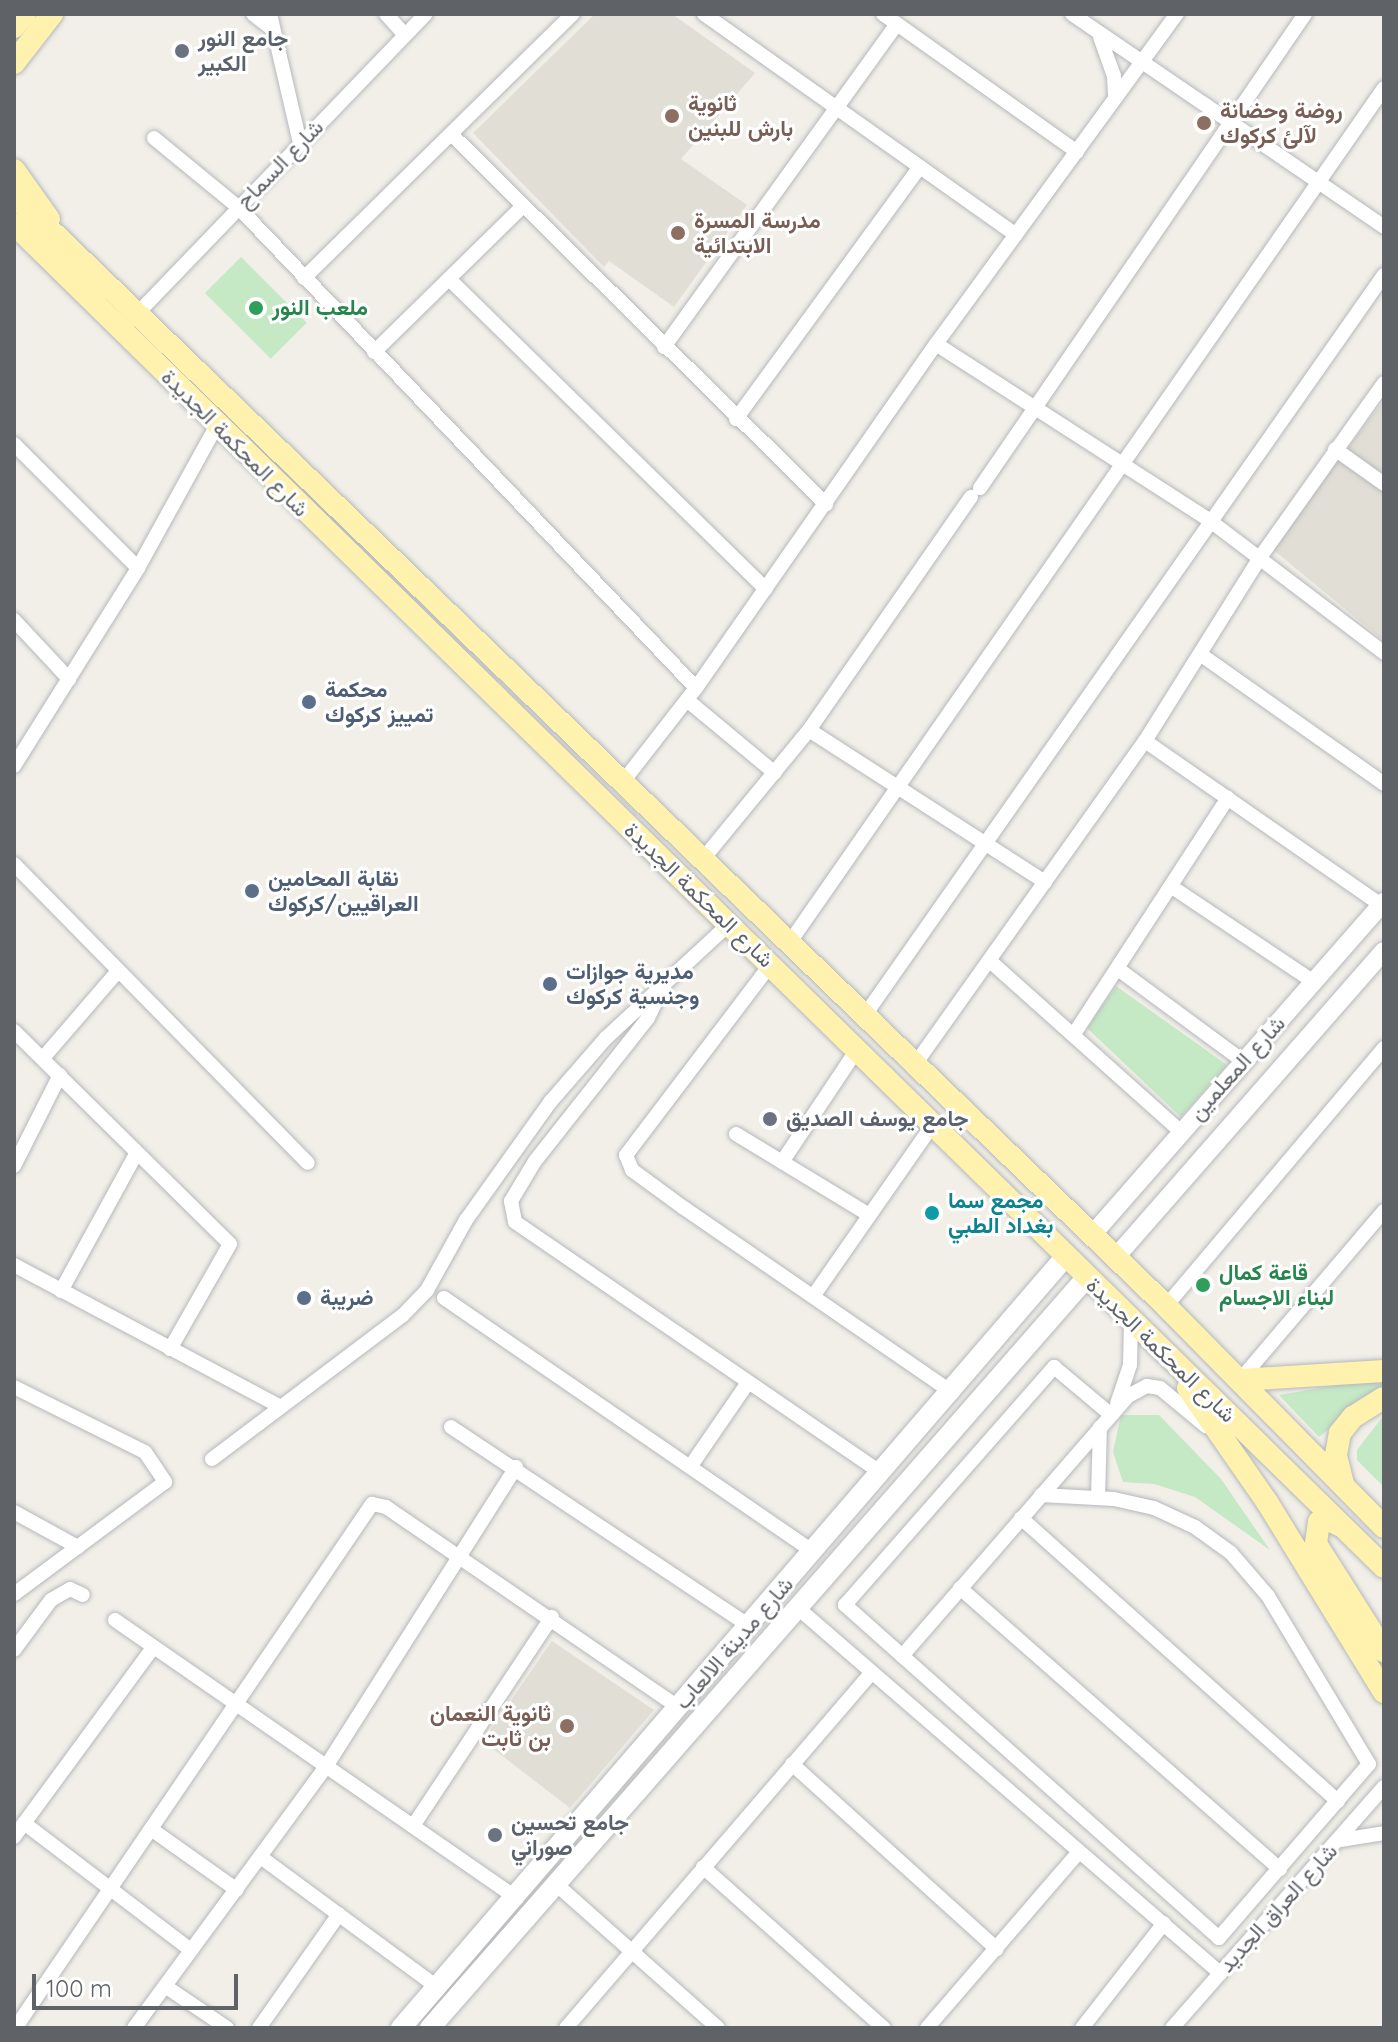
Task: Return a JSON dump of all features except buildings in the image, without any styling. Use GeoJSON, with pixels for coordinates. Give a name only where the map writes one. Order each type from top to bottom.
{"type":"FeatureCollection","features":[{"type":"Feature","properties":{"kind":"main road"},"geometry":{"type":"LineString","coordinates":[[14,27],[25,14]]}},
{"type":"Feature","properties":{"kind":"main road"},"geometry":{"type":"LineString","coordinates":[[14,63],[52,14]]}},
{"type":"Feature","properties":{"kind":"main road"},"geometry":{"type":"LineString","coordinates":[[14,170],[37,197],[48,242]]}},
{"type":"Feature","properties":{"kind":"main road","name":"شارع المحكمة الجديدة"},"geometry":{"type":"LineString","coordinates":[[14,195],[48,242],[217,425],[730,923],[1086,1278],[1384,1567]]}},
{"type":"Feature","properties":{"kind":"main road","name":"شارع المحكمة الجديدة"},"geometry":{"type":"LineString","coordinates":[[14,224],[48,242],[136,315],[916,1063],[1166,1306],[1384,1527]]}},
{"type":"Feature","properties":{"kind":"main road"},"geometry":{"type":"LineString","coordinates":[[14,232],[48,242]]}},
{"type":"Feature","properties":{"kind":"main road","name":"شارع مدينة الالعاب"},"geometry":{"type":"LineString","coordinates":[[401,2028],[517,1898],[677,1706],[953,1393],[1065,1257]]}},
{"type":"Feature","properties":{"kind":"main road","name":"شارع مدينة الالعاب"},"geometry":{"type":"LineString","coordinates":[[430,2028],[647,1785],[1086,1278]]}},
{"type":"Feature","properties":{"kind":"main road"},"geometry":{"type":"LineString","coordinates":[[1163,1351],[1384,1692]]}},
{"type":"Feature","properties":{"kind":"main road"},"geometry":{"type":"LineString","coordinates":[[1240,1380],[1384,1371]]}},
{"type":"Feature","properties":{"kind":"main road"},"geometry":{"type":"LineString","coordinates":[[1343,1485],[1336,1455],[1340,1433],[1353,1417],[1384,1398]]}},
{"type":"Feature","properties":{"kind":"main road"},"geometry":{"type":"LineString","coordinates":[[1341,1526],[1329,1520],[1319,1522],[1316,1544],[1384,1651]]}},
{"type":"Feature","properties":{"kind":"main road"},"geometry":{"type":"LineString","coordinates":[[625,1769],[647,1785]]}},
{"type":"Feature","properties":{"kind":"street"},"geometry":{"type":"LineString","coordinates":[[253,14],[271,22],[300,143]]}},
{"type":"Feature","properties":{"kind":"street"},"geometry":{"type":"LineString","coordinates":[[386,14],[405,35]]}},
{"type":"Feature","properties":{"kind":"street","name":"شارع السماح"},"geometry":{"type":"LineString","coordinates":[[136,315],[426,14]]}},
{"type":"Feature","properties":{"kind":"street"},"geometry":{"type":"LineString","coordinates":[[304,278],[573,14]]}},
{"type":"Feature","properties":{"kind":"street"},"geometry":{"type":"LineString","coordinates":[[704,14],[1016,235]]}},
{"type":"Feature","properties":{"kind":"street"},"geometry":{"type":"LineString","coordinates":[[883,14],[1077,152]]}},
{"type":"Feature","properties":{"kind":"street"},"geometry":{"type":"LineString","coordinates":[[622,783],[692,694],[936,344],[1177,14]]}},
{"type":"Feature","properties":{"kind":"street"},"geometry":{"type":"LineString","coordinates":[[703,859],[809,730],[1037,406],[1228,120],[1305,14]]}},
{"type":"Feature","properties":{"kind":"street"},"geometry":{"type":"LineString","coordinates":[[1079,16],[1141,64],[1384,227]]}},
{"type":"Feature","properties":{"kind":"street"},"geometry":{"type":"LineString","coordinates":[[664,347],[897,24]]}},
{"type":"Feature","properties":{"kind":"street"},"geometry":{"type":"LineString","coordinates":[[1099,34],[1114,76],[1115,98]]}},
{"type":"Feature","properties":{"kind":"street"},"geometry":{"type":"LineString","coordinates":[[790,942],[1384,88]]}},
{"type":"Feature","properties":{"kind":"street"},"geometry":{"type":"LineString","coordinates":[[451,134],[736,419],[826,504]]}},
{"type":"Feature","properties":{"kind":"street"},"geometry":{"type":"LineString","coordinates":[[154,138],[238,207],[692,694],[775,773]]}},
{"type":"Feature","properties":{"kind":"street"},"geometry":{"type":"LineString","coordinates":[[736,419],[920,167]]}},
{"type":"Feature","properties":{"kind":"street"},"geometry":{"type":"LineString","coordinates":[[374,352],[523,206]]}},
{"type":"Feature","properties":{"kind":"street"},"geometry":{"type":"LineString","coordinates":[[865,1015],[1209,520],[1384,275]]}},
{"type":"Feature","properties":{"kind":"street"},"geometry":{"type":"LineString","coordinates":[[449,279],[766,589]]}},
{"type":"Feature","properties":{"kind":"street"},"geometry":{"type":"LineString","coordinates":[[936,344],[1124,462],[1209,520],[1261,556],[1384,653]]}},
{"type":"Feature","properties":{"kind":"street"},"geometry":{"type":"LineString","coordinates":[[916,1063],[1145,741],[1261,556],[1384,383]]}},
{"type":"Feature","properties":{"kind":"street"},"geometry":{"type":"LineString","coordinates":[[14,766],[138,568],[217,425]]}},
{"type":"Feature","properties":{"kind":"street"},"geometry":{"type":"LineString","coordinates":[[14,444],[138,568]]}},
{"type":"Feature","properties":{"kind":"street"},"geometry":{"type":"LineString","coordinates":[[1335,449],[1384,484]]}},
{"type":"Feature","properties":{"kind":"street"},"geometry":{"type":"LineString","coordinates":[[14,620],[69,679]]}},
{"type":"Feature","properties":{"kind":"street"},"geometry":{"type":"LineString","coordinates":[[1200,654],[1384,784]]}},
{"type":"Feature","properties":{"kind":"street"},"geometry":{"type":"LineString","coordinates":[[809,730],[1045,882]]}},
{"type":"Feature","properties":{"kind":"street"},"geometry":{"type":"LineString","coordinates":[[1145,741],[1383,904]]}},
{"type":"Feature","properties":{"kind":"street"},"geometry":{"type":"LineString","coordinates":[[1074,1034],[1228,798]]}},
{"type":"Feature","properties":{"kind":"street"},"geometry":{"type":"LineString","coordinates":[[14,864],[308,1163]]}},
{"type":"Feature","properties":{"kind":"street"},"geometry":{"type":"LineString","coordinates":[[1172,887],[1314,982]]}},
{"type":"Feature","properties":{"kind":"street","name":"شارع المعلمين"},"geometry":{"type":"LineString","coordinates":[[1092,1235],[1383,904]]}},
{"type":"Feature","properties":{"kind":"street"},"geometry":{"type":"LineString","coordinates":[[212,1459],[403,1315],[427,1290],[466,1220],[551,1101],[606,1038],[730,923]]}},
{"type":"Feature","properties":{"kind":"street","name":"شارع المعلمين"},"geometry":{"type":"LineString","coordinates":[[1115,1258],[1384,951]]}},
{"type":"Feature","properties":{"kind":"street"},"geometry":{"type":"LineString","coordinates":[[990,961],[1181,1132]]}},
{"type":"Feature","properties":{"kind":"street"},"geometry":{"type":"LineString","coordinates":[[771,964],[626,1155],[632,1170],[953,1393]]}},
{"type":"Feature","properties":{"kind":"street"},"geometry":{"type":"LineString","coordinates":[[1118,969],[1243,1061]]}},
{"type":"Feature","properties":{"kind":"street"},"geometry":{"type":"LineString","coordinates":[[43,1058],[118,971]]}},
{"type":"Feature","properties":{"kind":"street"},"geometry":{"type":"LineString","coordinates":[[665,983],[648,1018],[535,1161],[511,1201],[515,1222],[747,1384],[882,1473]]}},
{"type":"Feature","properties":{"kind":"street"},"geometry":{"type":"LineString","coordinates":[[14,1031],[230,1244],[170,1349]]}},
{"type":"Feature","properties":{"kind":"street"},"geometry":{"type":"LineString","coordinates":[[1166,1306],[1384,1048]]}},
{"type":"Feature","properties":{"kind":"street"},"geometry":{"type":"LineString","coordinates":[[782,1162],[856,1051]]}},
{"type":"Feature","properties":{"kind":"street"},"geometry":{"type":"LineString","coordinates":[[14,1166],[19,1145],[60,1075]]}},
{"type":"Feature","properties":{"kind":"street"},"geometry":{"type":"LineString","coordinates":[[814,1295],[932,1126]]}},
{"type":"Feature","properties":{"kind":"street"},"geometry":{"type":"LineString","coordinates":[[736,1134],[869,1215]]}},
{"type":"Feature","properties":{"kind":"street"},"geometry":{"type":"LineString","coordinates":[[61,1291],[136,1154]]}},
{"type":"Feature","properties":{"kind":"street"},"geometry":{"type":"LineString","coordinates":[[1240,1380],[1384,1211]]}},
{"type":"Feature","properties":{"kind":"street"},"geometry":{"type":"LineString","coordinates":[[14,1265],[279,1406]]}},
{"type":"Feature","properties":{"kind":"street"},"geometry":{"type":"LineString","coordinates":[[444,1298],[814,1552]]}},
{"type":"Feature","properties":{"kind":"street"},"geometry":{"type":"LineString","coordinates":[[1113,1411],[1130,1365],[1131,1321]]}},
{"type":"Feature","properties":{"kind":"street"},"geometry":{"type":"LineString","coordinates":[[1041,1495],[1098,1497],[1154,1508],[1195,1527],[1256,1579],[1369,1764],[1219,1938],[845,1605],[1054,1367],[1113,1411]]}},
{"type":"Feature","properties":{"kind":"street"},"geometry":{"type":"LineString","coordinates":[[690,1467],[747,1384]]}},
{"type":"Feature","properties":{"kind":"street"},"geometry":{"type":"LineString","coordinates":[[14,1387],[145,1452],[165,1482],[14,1594]]}},
{"type":"Feature","properties":{"kind":"street"},"geometry":{"type":"LineString","coordinates":[[902,1656],[1113,1411],[1138,1389],[1160,1388],[1223,1441]]}},
{"type":"Feature","properties":{"kind":"street"},"geometry":{"type":"LineString","coordinates":[[451,1427],[516,1467],[748,1625]]}},
{"type":"Feature","properties":{"kind":"street"},"geometry":{"type":"LineString","coordinates":[[1098,1497],[1100,1427]]}},
{"type":"Feature","properties":{"kind":"street"},"geometry":{"type":"LineString","coordinates":[[134,2028],[262,1858],[327,1765],[516,1467]]}},
{"type":"Feature","properties":{"kind":"street"},"geometry":{"type":"LineString","coordinates":[[16,2027],[372,1504],[386,1507],[552,1617],[677,1706]]}},
{"type":"Feature","properties":{"kind":"street"},"geometry":{"type":"LineString","coordinates":[[14,1512],[78,1547]]}},
{"type":"Feature","properties":{"kind":"street"},"geometry":{"type":"LineString","coordinates":[[1021,1518],[1338,1801]]}},
{"type":"Feature","properties":{"kind":"street"},"geometry":{"type":"LineString","coordinates":[[960,1588],[1280,1869]]}},
{"type":"Feature","properties":{"kind":"street"},"geometry":{"type":"LineString","coordinates":[[14,1650],[51,1600],[70,1589],[83,1595]]}},
{"type":"Feature","properties":{"kind":"street"},"geometry":{"type":"LineString","coordinates":[[799,1609],[1220,1973]]}},
{"type":"Feature","properties":{"kind":"street"},"geometry":{"type":"LineString","coordinates":[[413,1826],[552,1617]]}},
{"type":"Feature","properties":{"kind":"street"},"geometry":{"type":"LineString","coordinates":[[115,1620],[517,1898]]}},
{"type":"Feature","properties":{"kind":"street"},"geometry":{"type":"LineString","coordinates":[[14,1837],[153,1648]]}},
{"type":"Feature","properties":{"kind":"street"},"geometry":{"type":"LineString","coordinates":[[566,2028],[872,1672]]}},
{"type":"Feature","properties":{"kind":"street"},"geometry":{"type":"LineString","coordinates":[[792,1764],[997,1949]]}},
{"type":"Feature","properties":{"kind":"street","name":"شارع العراق الجديد"},"geometry":{"type":"LineString","coordinates":[[1172,2028],[1384,1787]]}},
{"type":"Feature","properties":{"kind":"street"},"geometry":{"type":"LineString","coordinates":[[24,1823],[191,1950]]}},
{"type":"Feature","properties":{"kind":"street"},"geometry":{"type":"LineString","coordinates":[[151,1829],[237,1890]]}},
{"type":"Feature","properties":{"kind":"street"},"geometry":{"type":"LineString","coordinates":[[1337,1841],[1384,1833]]}},
{"type":"Feature","properties":{"kind":"street"},"geometry":{"type":"LineString","coordinates":[[929,2028],[1078,1853]]}},
{"type":"Feature","properties":{"kind":"street"},"geometry":{"type":"LineString","coordinates":[[262,1858],[437,1987]]}},
{"type":"Feature","properties":{"kind":"street"},"geometry":{"type":"LineString","coordinates":[[703,1867],[884,2028]]}},
{"type":"Feature","properties":{"kind":"street"},"geometry":{"type":"LineString","coordinates":[[557,1885],[718,2028]]}},
{"type":"Feature","properties":{"kind":"street"},"geometry":{"type":"LineString","coordinates":[[259,2028],[339,1914]]}},
{"type":"Feature","properties":{"kind":"street"},"geometry":{"type":"LineString","coordinates":[[1082,2028],[1164,1923]]}},
{"type":"Feature","properties":{"kind":"street"},"geometry":{"type":"LineString","coordinates":[[165,1986],[227,2028]]}},
{"type":"Feature","properties":{"kind":"shaded area"},"geometry":{"type":"Polygon","coordinates":[[[595,14],[672,14],[755,73],[681,159],[747,205],[674,307],[609,261],[604,267],[473,133],[595,14]]]}},
{"type":"Feature","properties":{"kind":"shaded area"},"geometry":{"type":"Polygon","coordinates":[[[1384,400],[1384,476],[1347,449],[1384,400]]]}},
{"type":"Feature","properties":{"kind":"shaded area"},"geometry":{"type":"Polygon","coordinates":[[[1337,459],[1384,493],[1384,641],[1271,548],[1337,459]]]}},
{"type":"Feature","properties":{"kind":"shaded area","name":"ثانوية النعمان بن ثابت"},"geometry":{"type":"Polygon","coordinates":[[[552,1641],[654,1710],[570,1808],[483,1741],[552,1641]]]}},
{"type":"Feature","properties":{"kind":"green space","name":"ملعب النور"},"geometry":{"type":"Polygon","coordinates":[[[241,257],[307,323],[271,359],[205,293],[241,257]]]}},
{"type":"Feature","properties":{"kind":"green space"},"geometry":{"type":"Polygon","coordinates":[[[1116,986],[1227,1065],[1181,1117],[1087,1028],[1116,986]]]}},
{"type":"Feature","properties":{"kind":"green space"},"geometry":{"type":"Polygon","coordinates":[[[1384,1377],[1384,1386],[1319,1437],[1279,1395],[1384,1377]]]}},
{"type":"Feature","properties":{"kind":"green space"},"geometry":{"type":"Polygon","coordinates":[[[1121,1415],[1159,1415],[1221,1479],[1270,1550],[1195,1497],[1154,1484],[1123,1482],[1113,1452],[1121,1415]]]}},
{"type":"Feature","properties":{"kind":"green space"},"geometry":{"type":"Polygon","coordinates":[[[1384,1415],[1384,1487],[1357,1460],[1357,1450],[1384,1415]]]}},
{"type":"Feature","properties":{"kind":"place","name":"جامع النور الكبير"},"geometry":{"type":"Point","coordinates":[182,51]}},
{"type":"Feature","properties":{"kind":"place","name":"ثانوية بارش للبنين"},"geometry":{"type":"Point","coordinates":[672,116]}},
{"type":"Feature","properties":{"kind":"place","name":"روضة وحضانة لآلئ كركوك"},"geometry":{"type":"Point","coordinates":[1204,123]}},
{"type":"Feature","properties":{"kind":"place","name":"مدرسة المسرة الابتدائية"},"geometry":{"type":"Point","coordinates":[678,233]}},
{"type":"Feature","properties":{"kind":"place","name":"ملعب النور"},"geometry":{"type":"Point","coordinates":[256,308]}},
{"type":"Feature","properties":{"kind":"place","name":"محكمة تمييز كركوك"},"geometry":{"type":"Point","coordinates":[309,702]}},
{"type":"Feature","properties":{"kind":"place","name":"نقابة المحامين العراقيين/كركوك"},"geometry":{"type":"Point","coordinates":[252,891]}},
{"type":"Feature","properties":{"kind":"place","name":"مديرية جوازات وجنسية كركوك"},"geometry":{"type":"Point","coordinates":[550,984]}},
{"type":"Feature","properties":{"kind":"place","name":"جامع يوسف الصديق"},"geometry":{"type":"Point","coordinates":[770,1119]}},
{"type":"Feature","properties":{"kind":"place","name":"مجمع سما بغداد الطبي"},"geometry":{"type":"Point","coordinates":[932,1213]}},
{"type":"Feature","properties":{"kind":"place","name":"قاعة كمال لبناء الاجسام"},"geometry":{"type":"Point","coordinates":[1203,1285]}},
{"type":"Feature","properties":{"kind":"place","name":"ضريبة"},"geometry":{"type":"Point","coordinates":[304,1298]}},
{"type":"Feature","properties":{"kind":"place","name":"ثانوية النعمان بن ثابت"},"geometry":{"type":"Point","coordinates":[567,1726]}},
{"type":"Feature","properties":{"kind":"place","name":"جامع تحسين صوراني"},"geometry":{"type":"Point","coordinates":[495,1835]}}]}
